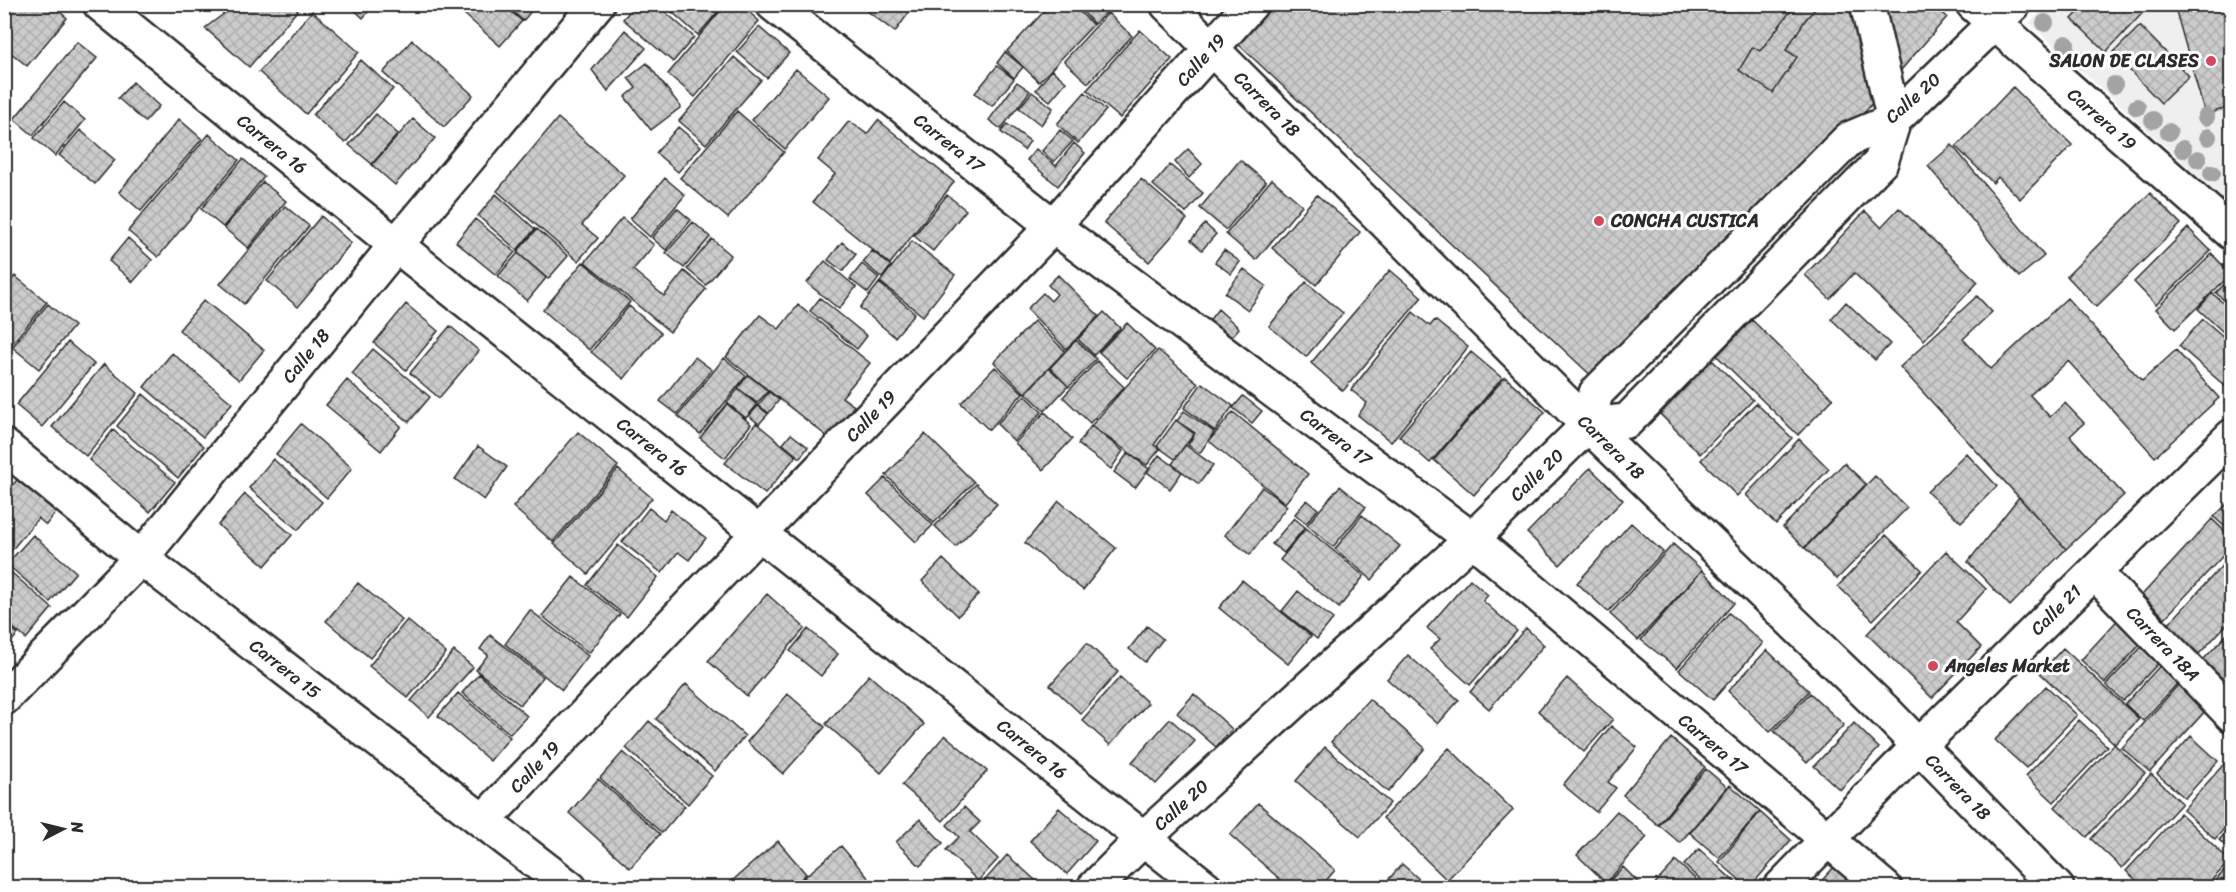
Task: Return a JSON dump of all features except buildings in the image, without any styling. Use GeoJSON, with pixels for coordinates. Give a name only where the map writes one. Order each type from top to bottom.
{"type":"FeatureCollection","features":[{"type":"Feature","properties":{"kind":"street","name":"Carrera 16"},"geometry":{"type":"LineString","coordinates":[[100,4],[396,245],[1206,888]]}},
{"type":"Feature","properties":{"kind":"street","name":"Calle 18"},"geometry":{"type":"LineString","coordinates":[[4,698],[141,558],[396,245],[597,4]]}},
{"type":"Feature","properties":{"kind":"street","name":"Carrera 17"},"geometry":{"type":"LineString","coordinates":[[773,4],[1053,226],[1472,539],[1885,888]]}},
{"type":"Feature","properties":{"kind":"street","name":"Carrera 18"},"geometry":{"type":"LineString","coordinates":[[1167,4],[1588,425],[1919,746],[2057,888]]}},
{"type":"Feature","properties":{"kind":"street","name":"Calle 19"},"geometry":{"type":"LineString","coordinates":[[483,821],[1053,226],[1251,4]]}},
{"type":"Feature","properties":{"kind":"street"},"geometry":{"type":"LineString","coordinates":[[1867,4],[1894,120]]}},
{"type":"Feature","properties":{"kind":"street","name":"Calle 20"},"geometry":{"type":"LineString","coordinates":[[1094,888],[1144,838],[1472,539],[1588,425],[1596,393],[1849,139],[1894,120],[1994,11]]}},
{"type":"Feature","properties":{"kind":"street","name":"Carrera 19"},"geometry":{"type":"LineString","coordinates":[[1994,11],[2232,233]]}},
{"type":"Feature","properties":{"kind":"street","name":"Calle 21"},"geometry":{"type":"LineString","coordinates":[[1780,888],[1919,746],[2232,436]]}},
{"type":"Feature","properties":{"kind":"street","name":"Carrera 15"},"geometry":{"type":"LineString","coordinates":[[4,446],[141,558],[570,888]]}},
{"type":"Feature","properties":{"kind":"street","name":"Carrera 18A"},"geometry":{"type":"LineString","coordinates":[[2095,573],[2232,715]]}},
{"type":"Feature","properties":{"kind":"shaded area"},"geometry":{"type":"Polygon","coordinates":[[[2047,5],[2231,5],[2231,206],[2029,23],[2047,5]]]}},
{"type":"Feature","properties":{"kind":"place","name":"SALON DE CLASES"},"geometry":{"type":"Point","coordinates":[2211,61]}},
{"type":"Feature","properties":{"kind":"place","name":"CONCHA CUSTICA"},"geometry":{"type":"Point","coordinates":[1599,221]}},
{"type":"Feature","properties":{"kind":"place","name":"Angeles Market"},"geometry":{"type":"Point","coordinates":[1933,666]}}]}
